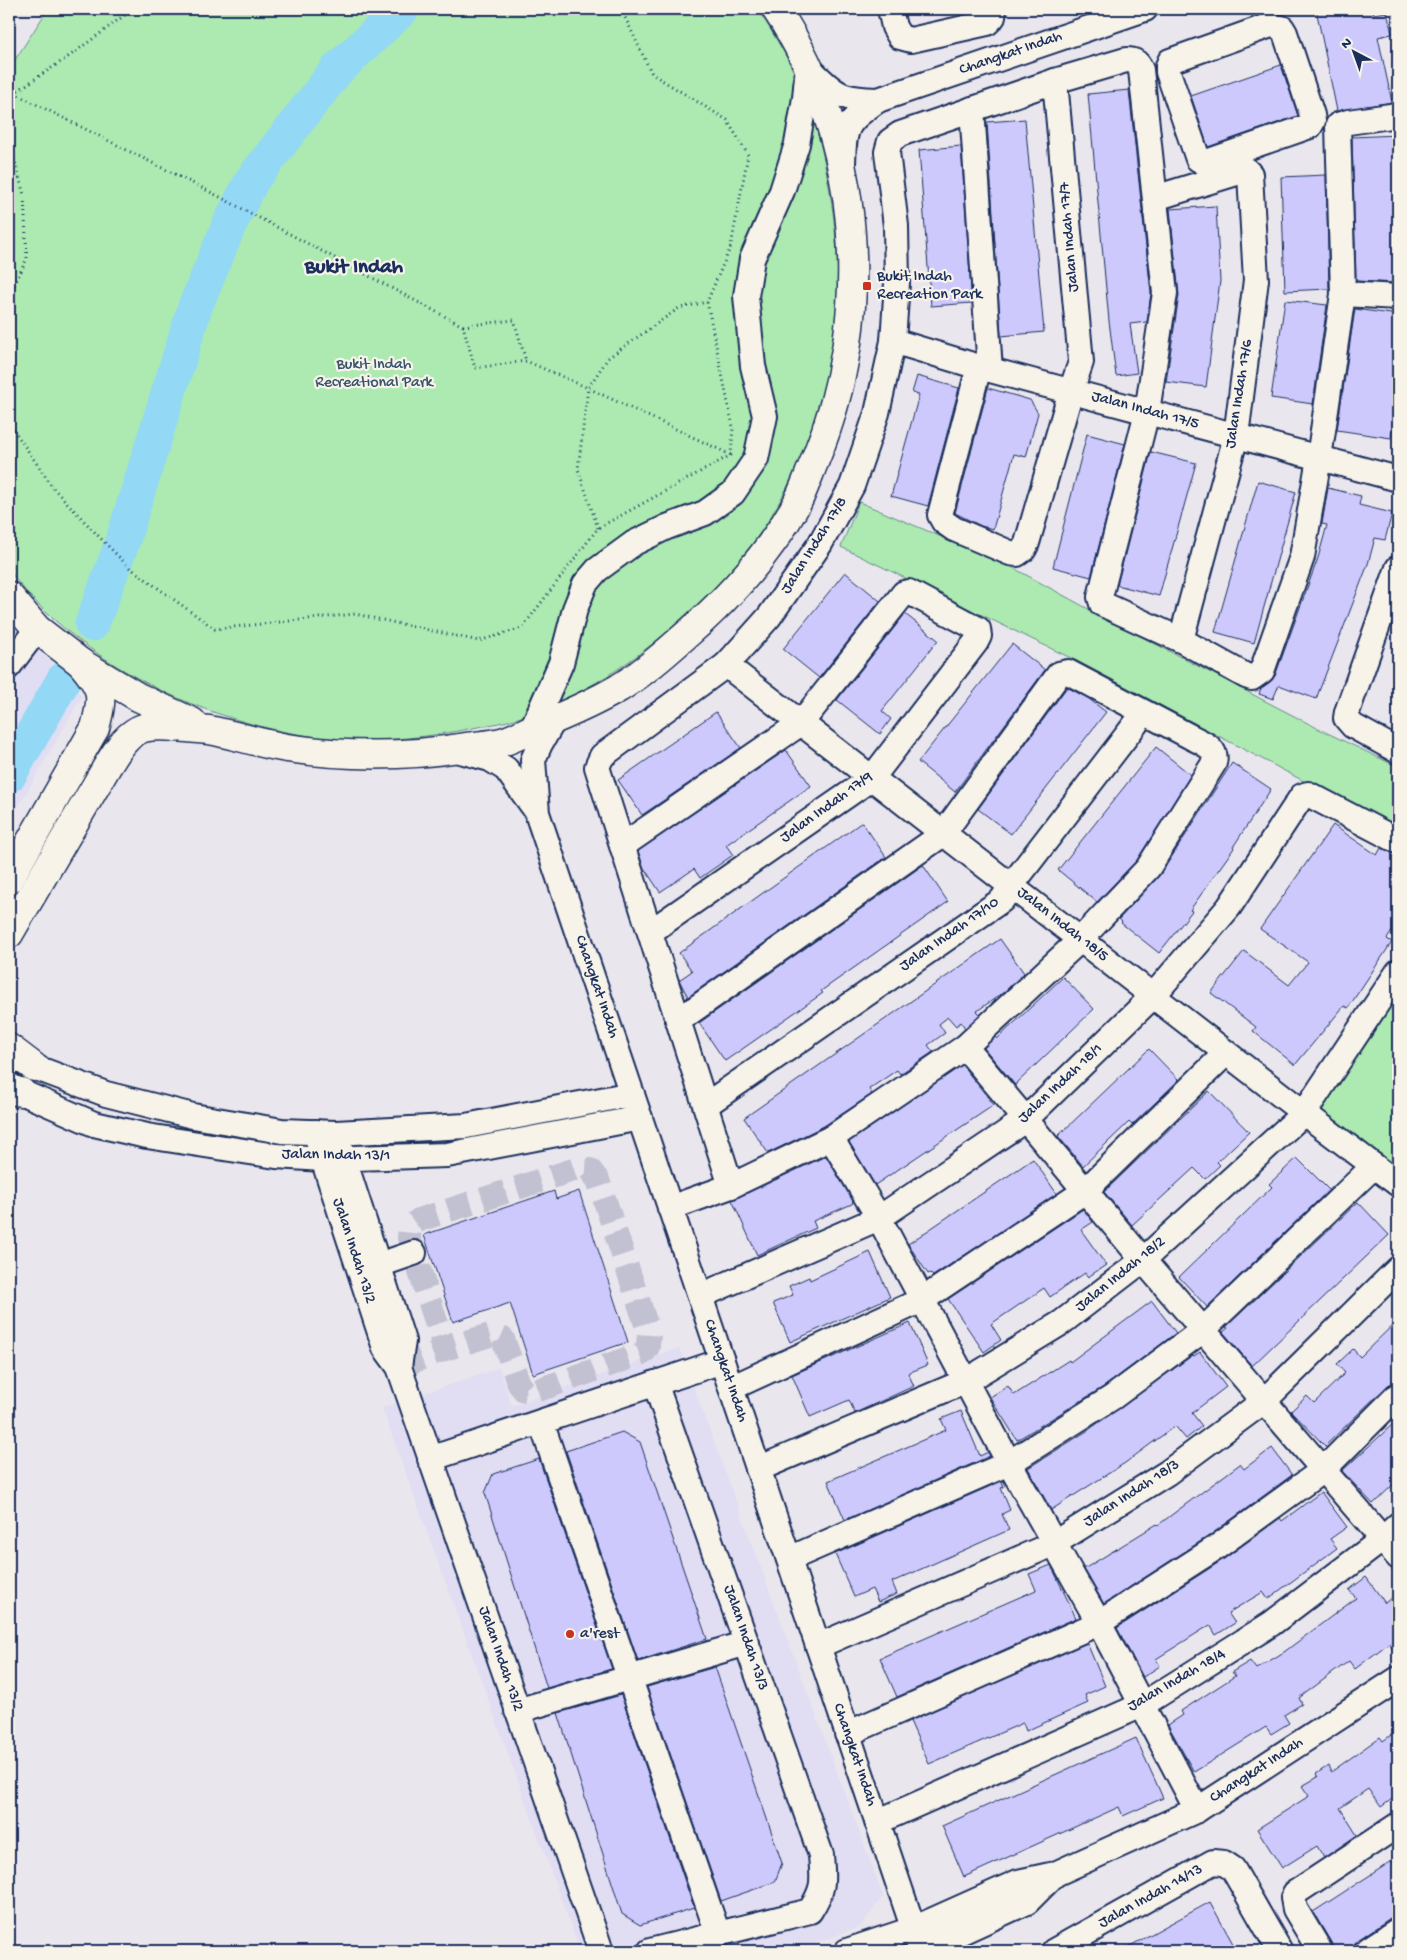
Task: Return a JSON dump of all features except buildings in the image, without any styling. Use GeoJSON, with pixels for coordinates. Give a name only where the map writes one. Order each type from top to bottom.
{"type":"FeatureCollection","features":[{"type":"Feature","properties":{"kind":"main road"},"geometry":{"type":"LineString","coordinates":[[9,934],[108,765],[126,739],[140,729],[158,726],[209,730],[284,748],[343,754],[400,755],[504,741],[543,725],[620,687],[662,656],[705,619],[745,577],[775,538],[798,502],[822,442],[838,392],[849,339],[853,295],[851,224],[843,168],[810,67],[776,9]]}},
{"type":"Feature","properties":{"kind":"main road"},"geometry":{"type":"LineString","coordinates":[[9,596],[37,629],[81,663],[138,697],[209,730]]}},
{"type":"Feature","properties":{"kind":"main road"},"geometry":{"type":"LineString","coordinates":[[9,879],[94,728],[101,697],[97,683],[81,663]]}},
{"type":"Feature","properties":{"kind":"main road"},"geometry":{"type":"LineString","coordinates":[[9,1048],[34,1067]]}},
{"type":"Feature","properties":{"kind":"street"},"geometry":{"type":"LineString","coordinates":[[890,9],[894,27],[900,37],[911,40],[988,23],[993,17],[994,9]]}},
{"type":"Feature","properties":{"kind":"street","name":"Changkat Indah"},"geometry":{"type":"LineString","coordinates":[[843,168],[844,136],[850,122],[859,113],[878,100],[1145,9]]}},
{"type":"Feature","properties":{"kind":"street"},"geometry":{"type":"LineString","coordinates":[[1260,18],[1277,25],[1285,33],[1313,121],[1305,129],[1203,162],[1195,154],[1168,72],[1168,66],[1170,61],[1175,58],[1260,18]]}},
{"type":"Feature","properties":{"kind":"street"},"geometry":{"type":"LineString","coordinates":[[985,368],[972,109],[1055,81],[1126,60],[1133,60],[1139,63],[1141,70],[1165,293],[1147,412],[1100,597],[1102,604],[1109,608],[1180,640],[1252,678],[1262,671],[1302,557],[1320,458],[1344,294],[1338,125],[1398,115]]}},
{"type":"Feature","properties":{"kind":"street","name":"Changkat Indah"},"geometry":{"type":"LineString","coordinates":[[810,67],[831,90],[851,99],[878,100]]}},
{"type":"Feature","properties":{"kind":"street","name":"Changkat Indah"},"geometry":{"type":"LineString","coordinates":[[810,67],[797,144],[782,191],[752,259],[746,296],[753,366],[765,416],[756,459],[733,493],[705,513],[667,527],[634,543],[597,570],[585,584],[575,609],[543,725],[540,744],[533,760],[538,813],[918,1944]]}},
{"type":"Feature","properties":{"kind":"street","name":"Jalan Indah 17/7"},"geometry":{"type":"LineString","coordinates":[[985,368],[940,515],[944,522],[954,529],[1010,553],[1018,554],[1027,543],[1081,362],[1055,81]]}},
{"type":"Feature","properties":{"kind":"street","name":"Jalan Indah 17/8"},"geometry":{"type":"LineString","coordinates":[[622,846],[597,767],[602,756],[726,665],[769,618],[820,544],[852,486],[877,413],[893,341],[897,283],[896,226],[887,152],[890,141],[900,134],[972,109]]}},
{"type":"Feature","properties":{"kind":"street","name":"Jalan Indah 17/6"},"geometry":{"type":"LineString","coordinates":[[1155,198],[1246,170],[1248,171],[1256,280],[1236,436],[1180,640]]}},
{"type":"Feature","properties":{"kind":"street"},"geometry":{"type":"LineString","coordinates":[[1344,294],[1398,297]]}},
{"type":"Feature","properties":{"kind":"street","name":"Jalan Indah 17/5"},"geometry":{"type":"LineString","coordinates":[[893,341],[985,368],[1398,480]]}},
{"type":"Feature","properties":{"kind":"street"},"geometry":{"type":"LineString","coordinates":[[1398,568],[1346,718],[1353,726],[1398,751]]}},
{"type":"Feature","properties":{"kind":"street","name":"Jalan Indah 17/9"},"geometry":{"type":"LineString","coordinates":[[650,932],[872,778],[976,642],[979,636],[978,629],[909,592],[904,593],[801,723]]}},
{"type":"Feature","properties":{"kind":"street"},"geometry":{"type":"LineString","coordinates":[[9,666],[37,629]]}},
{"type":"Feature","properties":{"kind":"street","name":"Jalan Indah 18/5"},"geometry":{"type":"LineString","coordinates":[[726,665],[1152,996],[1398,1184]]}},
{"type":"Feature","properties":{"kind":"street"},"geometry":{"type":"LineString","coordinates":[[670,1208],[731,1186],[832,1138],[965,1047],[1080,940],[1148,868],[1214,763],[1214,751],[1210,747],[1068,672],[1059,674],[943,834],[679,1020]]}},
{"type":"Feature","properties":{"kind":"street","name":"Jalan Indah 17/10"},"geometry":{"type":"LineString","coordinates":[[706,1104],[1002,900],[1144,713]]}},
{"type":"Feature","properties":{"kind":"street"},"geometry":{"type":"LineString","coordinates":[[731,1186],[622,846],[801,723]]}},
{"type":"Feature","properties":{"kind":"street","name":"Changkat Indah"},"geometry":{"type":"LineString","coordinates":[[452,749],[490,759],[506,769],[538,813]]}},
{"type":"Feature","properties":{"kind":"street","name":"Jalan Indah 18/1"},"geometry":{"type":"LineString","coordinates":[[700,1296],[879,1218],[1025,1120],[1152,996],[1229,907],[1298,801],[1308,794],[1398,841]]}},
{"type":"Feature","properties":{"kind":"street","name":"Jalan Indah 18/2"},"geometry":{"type":"LineString","coordinates":[[758,1469],[966,1381],[1061,1323],[1143,1260],[1304,1113],[1398,972]]}},
{"type":"Feature","properties":{"kind":"street"},"geometry":{"type":"LineString","coordinates":[[965,1047],[1143,1260],[1323,1470],[1393,1540]]}},
{"type":"Feature","properties":{"kind":"street"},"geometry":{"type":"LineString","coordinates":[[731,1388],[922,1300],[1085,1191],[1226,1053]]}},
{"type":"Feature","properties":{"kind":"street","name":"Jalan Indah 13/1"},"geometry":{"type":"LineString","coordinates":[[9,1054],[34,1067],[106,1094],[193,1116],[282,1132],[326,1133],[466,1126],[632,1094]]}},
{"type":"Feature","properties":{"kind":"street","name":"Jalan Indah 13/1"},"geometry":{"type":"LineString","coordinates":[[13,1089],[94,1124],[147,1136],[276,1156],[333,1159],[447,1155],[640,1118]]}},
{"type":"Feature","properties":{"kind":"street","name":"Jalan Indah 13/2"},"geometry":{"type":"LineString","coordinates":[[326,1133],[385,1348],[399,1367],[600,1951]]}},
{"type":"Feature","properties":{"kind":"street"},"geometry":{"type":"LineString","coordinates":[[832,1138],[879,1218],[1009,1463],[1099,1623],[1197,1810]]}},
{"type":"Feature","properties":{"kind":"street","name":"Jalan Indah 13/2"},"geometry":{"type":"LineString","coordinates":[[333,1159],[378,1265],[403,1341],[399,1367]]}},
{"type":"Feature","properties":{"kind":"street"},"geometry":{"type":"LineString","coordinates":[[788,1558],[1009,1463],[1113,1397],[1203,1330],[1374,1166]]}},
{"type":"Feature","properties":{"kind":"street"},"geometry":{"type":"LineString","coordinates":[[378,1265],[414,1253]]}},
{"type":"Feature","properties":{"kind":"street","name":"Jalan Indah 18/3"},"geometry":{"type":"LineString","coordinates":[[818,1646],[1053,1544],[1167,1473],[1264,1401],[1398,1270]]}},
{"type":"Feature","properties":{"kind":"street"},"geometry":{"type":"LineString","coordinates":[[430,1459],[722,1361]]}},
{"type":"Feature","properties":{"kind":"street","name":"Jalan Indah 13/3"},"geometry":{"type":"LineString","coordinates":[[656,1383],[820,1855],[823,1880],[821,1894],[810,1911],[718,1934]]}},
{"type":"Feature","properties":{"kind":"street"},"geometry":{"type":"LineString","coordinates":[[848,1734],[1099,1623],[1217,1547],[1323,1470],[1398,1395]]}},
{"type":"Feature","properties":{"kind":"street"},"geometry":{"type":"LineString","coordinates":[[541,1422],[718,1934],[650,1951]]}},
{"type":"Feature","properties":{"kind":"street","name":"Jalan Indah 18/4"},"geometry":{"type":"LineString","coordinates":[[877,1822],[1142,1704],[1271,1624],[1393,1540]]}},
{"type":"Feature","properties":{"kind":"street"},"geometry":{"type":"LineString","coordinates":[[517,1711],[746,1643]]}},
{"type":"Feature","properties":{"kind":"street","name":"Changkat Indah"},"geometry":{"type":"LineString","coordinates":[[847,1951],[918,1944],[1018,1882],[1055,1874],[1197,1810],[1398,1679]]}},
{"type":"Feature","properties":{"kind":"street"},"geometry":{"type":"LineString","coordinates":[[1320,1951],[1293,1904],[1293,1898],[1299,1889],[1398,1824]]}},
{"type":"Feature","properties":{"kind":"street","name":"Jalan Indah 14/13"},"geometry":{"type":"LineString","coordinates":[[1054,1951],[1212,1862],[1224,1863],[1233,1869],[1280,1951]]}},
{"type":"Feature","properties":{"kind":"street"},"geometry":{"type":"LineString","coordinates":[[1366,1951],[1398,1930]]}},
{"type":"Feature","properties":{"kind":"path"},"geometry":{"type":"LineString","coordinates":[[9,124],[14,93],[71,55],[133,9]]}},
{"type":"Feature","properties":{"kind":"path"},"geometry":{"type":"LineString","coordinates":[[622,9],[652,74],[727,120],[748,155],[731,246],[707,302],[733,427],[731,455]]}},
{"type":"Feature","properties":{"kind":"path"},"geometry":{"type":"LineString","coordinates":[[14,93],[218,196],[463,326],[514,320],[526,361]]}},
{"type":"Feature","properties":{"kind":"path"},"geometry":{"type":"LineString","coordinates":[[9,139],[24,195],[27,258],[9,297]]}},
{"type":"Feature","properties":{"kind":"path"},"geometry":{"type":"LineString","coordinates":[[598,528],[578,469],[588,388],[608,358],[679,308],[707,302]]}},
{"type":"Feature","properties":{"kind":"path"},"geometry":{"type":"LineString","coordinates":[[463,326],[475,368],[526,361],[731,455]]}},
{"type":"Feature","properties":{"kind":"path"},"geometry":{"type":"LineString","coordinates":[[9,411],[11,426],[54,489],[106,544],[130,568],[216,629],[355,614],[479,641],[522,628],[598,528],[731,455]]}},
{"type":"Feature","properties":{"kind":"shaded area"},"geometry":{"type":"Polygon","coordinates":[[[9,618],[82,696],[9,823],[9,618]]]}},
{"type":"Feature","properties":{"kind":"shaded area"},"geometry":{"type":"Polygon","coordinates":[[[679,1348],[883,1896],[861,1926],[795,1951],[580,1951],[382,1408],[499,1368],[512,1406],[679,1348]]]}},
{"type":"Feature","properties":{"kind":"green space","name":"Bukit Indah Recreational Park"},"geometry":{"type":"Polygon","coordinates":[[[48,9],[757,9],[791,65],[805,95],[815,124],[825,163],[832,203],[838,274],[838,301],[830,361],[815,421],[792,478],[778,505],[742,557],[719,583],[669,630],[634,658],[597,682],[557,703],[515,719],[440,734],[376,740],[345,739],[283,732],[252,724],[219,714],[161,690],[132,675],[76,638],[28,594],[9,570],[9,69],[48,9]]]}},
{"type":"Feature","properties":{"kind":"green space"},"geometry":{"type":"Polygon","coordinates":[[[859,502],[1008,565],[1092,611],[1319,729],[1398,767],[1398,831],[1077,661],[841,547],[859,502]]]}},
{"type":"Feature","properties":{"kind":"green space"},"geometry":{"type":"Polygon","coordinates":[[[1398,989],[1398,1175],[1309,1114],[1398,989]]]}},
{"type":"Feature","properties":{"kind":"waterway"},"geometry":{"type":"LineString","coordinates":[[92,624],[122,543],[195,307],[230,223],[252,180],[336,71],[402,9]]}},
{"type":"Feature","properties":{"kind":"waterway"},"geometry":{"type":"LineString","coordinates":[[9,775],[64,679]]}},
{"type":"Feature","properties":{"kind":"tunnel"},"geometry":{"type":"LineString","coordinates":[[399,1367],[445,1349],[493,1334],[503,1339],[519,1384],[524,1390],[535,1391],[643,1353],[648,1347],[649,1333],[598,1180],[590,1170],[576,1169],[419,1220],[410,1227],[409,1238],[445,1349]]}},
{"type":"Feature","properties":{"kind":"place","name":"Bukit Indah Recreation Park"},"geometry":{"type":"Point","coordinates":[867,286]}},
{"type":"Feature","properties":{"kind":"place","name":"a'rest"},"geometry":{"type":"Point","coordinates":[570,1634]}},
{"type":"Feature","properties":{"kind":"district","name":"Bukit Indah"},"geometry":{"type":"Point","coordinates":[354,268]}}]}
